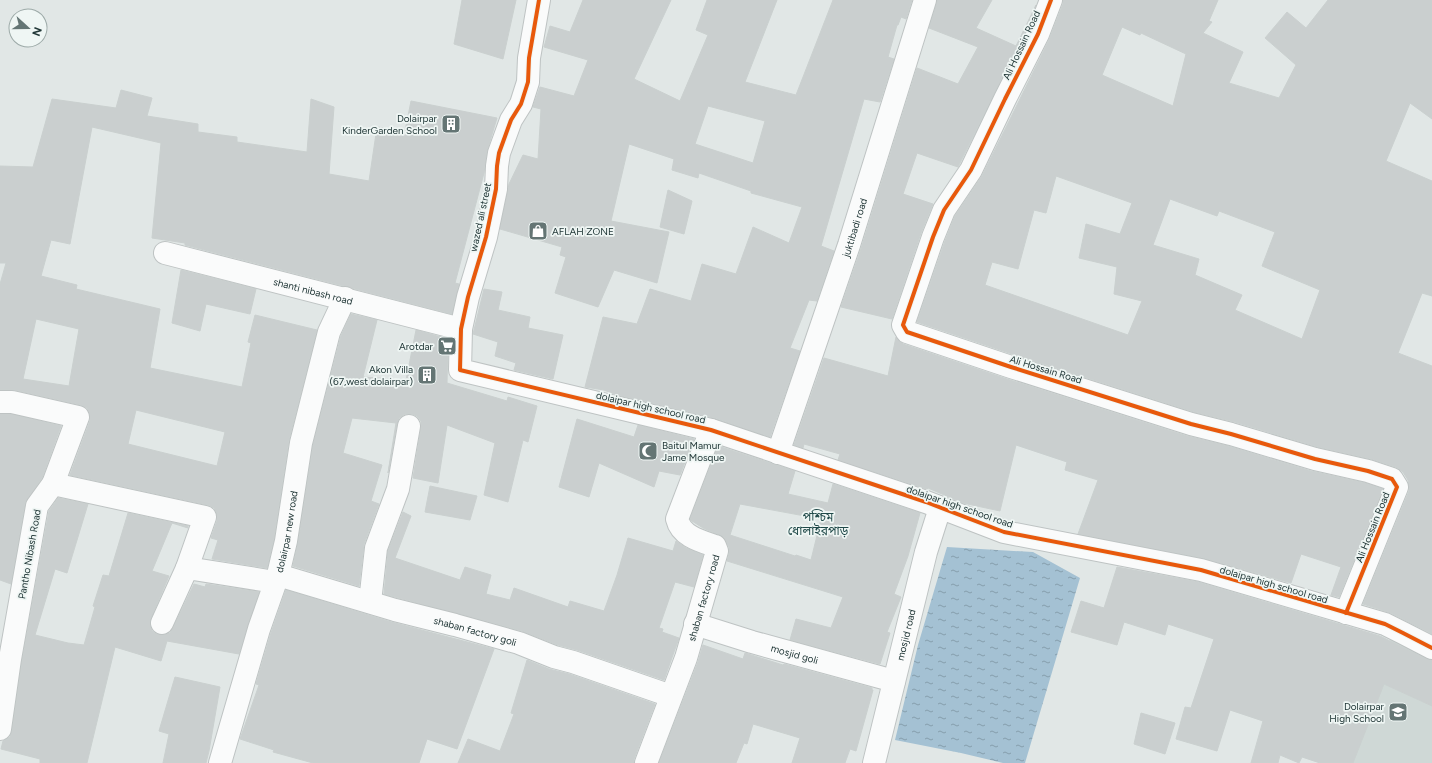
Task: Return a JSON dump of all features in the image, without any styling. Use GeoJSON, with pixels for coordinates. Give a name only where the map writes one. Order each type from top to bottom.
{"type":"FeatureCollection","features":[{"type":"Feature","properties":{"kind":"street","name":"wazed ali street"},"geometry":{"type":"LineString","coordinates":[[460,370],[461,329],[468,297],[488,230],[496,189],[499,153],[511,120],[522,104],[528,82],[538,0]]}},
{"type":"Feature","properties":{"kind":"street","name":"juktibadi road"},"geometry":{"type":"LineString","coordinates":[[778,453],[850,245],[925,0]]}},
{"type":"Feature","properties":{"kind":"street","name":"Ali Hossain Road"},"geometry":{"type":"LineString","coordinates":[[1051,0],[1038,34],[971,170],[942,217],[932,237],[922,272],[903,325],[904,329],[907,332],[1004,365],[1191,424],[1231,434],[1315,459],[1368,471],[1392,479],[1397,487],[1346,613]]}},
{"type":"Feature","properties":{"kind":"street","name":"shanti nibash road"},"geometry":{"type":"LineString","coordinates":[[165,253],[461,329]]}},
{"type":"Feature","properties":{"kind":"street","name":"dolairpar new road"},"geometry":{"type":"LineString","coordinates":[[220,763],[286,541],[303,436],[329,332],[345,298]]}},
{"type":"Feature","properties":{"kind":"street","name":"dolaipar high school road"},"geometry":{"type":"LineString","coordinates":[[460,370],[711,430],[926,502],[1004,532],[1201,570],[1385,624],[1432,648]]}},
{"type":"Feature","properties":{"kind":"street","name":"Pantho Nibash Road"},"geometry":{"type":"LineString","coordinates":[[0,402],[12,402],[78,418],[53,484],[37,506],[10,659],[0,729]]}},
{"type":"Feature","properties":{"kind":"street"},"geometry":{"type":"LineString","coordinates":[[370,602],[376,548],[398,489],[409,426]]}},
{"type":"Feature","properties":{"kind":"street","name":"shaban factory road"},"geometry":{"type":"LineString","coordinates":[[646,763],[686,658],[717,551],[715,546],[692,537],[679,527],[677,519],[711,430]]}},
{"type":"Feature","properties":{"kind":"street"},"geometry":{"type":"LineString","coordinates":[[53,484],[204,517],[187,568],[162,623]]}},
{"type":"Feature","properties":{"kind":"street","name":"mosjid road"},"geometry":{"type":"LineString","coordinates":[[874,763],[926,552],[940,508]]}},
{"type":"Feature","properties":{"kind":"street","name":"shaban factory goli"},"geometry":{"type":"LineString","coordinates":[[187,568],[276,578],[370,602],[519,643],[554,657],[573,662],[671,696]]}},
{"type":"Feature","properties":{"kind":"street","name":"mosjid goli"},"geometry":{"type":"LineString","coordinates":[[695,624],[752,642],[894,681]]}},
{"type":"Feature","properties":{"kind":"shaded area","name":"Dolairpar High School"},"geometry":{"type":"Polygon","coordinates":[[[1391,638],[1432,661],[1432,763],[1346,763],[1391,638]]]}},
{"type":"Feature","properties":{"kind":"water"},"geometry":{"type":"Polygon","coordinates":[[[947,547],[1033,552],[1080,578],[1025,763],[1003,763],[895,740],[918,645],[947,547]]]}},
{"type":"Feature","properties":{"kind":"building"},"geometry":{"type":"Polygon","coordinates":[[[462,0],[516,0],[503,59],[454,44],[462,0]]]}},
{"type":"Feature","properties":{"kind":"building"},"geometry":{"type":"Polygon","coordinates":[[[583,0],[671,0],[634,79],[680,101],[708,35],[696,30],[707,0],[777,0],[745,82],[796,95],[833,0],[912,0],[906,19],[901,17],[897,25],[888,57],[894,59],[880,102],[864,99],[821,246],[834,251],[817,301],[809,300],[790,348],[800,351],[770,437],[714,418],[617,395],[604,390],[585,387],[603,317],[637,324],[650,289],[691,301],[702,264],[736,274],[753,227],[789,243],[802,207],[751,193],[751,191],[699,173],[698,178],[672,170],[674,159],[629,144],[611,221],[669,232],[657,283],[614,270],[598,307],[555,293],[566,257],[560,255],[562,247],[500,229],[509,184],[523,155],[538,159],[541,109],[533,107],[540,87],[574,96],[588,60],[544,47],[550,26],[570,32],[583,0]],[[708,106],[695,144],[753,163],[765,121],[708,106]]]}},
{"type":"Feature","properties":{"kind":"building"},"geometry":{"type":"Polygon","coordinates":[[[937,0],[992,0],[976,28],[1016,46],[1036,5],[1027,29],[958,167],[917,153],[903,194],[933,204],[921,233],[892,319],[841,307],[861,249],[917,68],[958,84],[978,47],[929,28],[937,0]]]}},
{"type":"Feature","properties":{"kind":"building"},"geometry":{"type":"Polygon","coordinates":[[[1063,0],[1218,0],[1209,21],[1212,22],[1203,33],[1243,52],[1229,83],[1279,98],[1296,65],[1265,38],[1287,12],[1306,28],[1328,0],[1432,0],[1432,119],[1410,103],[1386,161],[1432,181],[1432,296],[1422,293],[1398,353],[1432,366],[1432,634],[1391,613],[1363,604],[1409,491],[1408,480],[1403,472],[1396,467],[1194,412],[917,322],[955,216],[982,176],[1049,40],[1063,4],[1063,0]],[[1122,27],[1102,75],[1173,106],[1186,54],[1141,33],[1140,35],[1122,27]],[[1056,176],[1046,213],[1034,210],[1018,269],[992,262],[985,285],[1128,335],[1142,301],[1114,294],[1117,267],[1079,258],[1086,224],[1120,234],[1132,203],[1056,176]],[[1170,199],[1153,245],[1199,259],[1195,275],[1242,295],[1235,310],[1302,339],[1320,290],[1262,266],[1275,232],[1219,211],[1217,216],[1170,199]]]}},
{"type":"Feature","properties":{"kind":"building"},"geometry":{"type":"Polygon","coordinates":[[[121,90],[152,98],[147,116],[198,124],[198,132],[237,137],[237,142],[307,152],[311,99],[334,107],[329,174],[369,181],[377,127],[405,131],[411,101],[497,118],[487,151],[484,173],[455,283],[459,284],[452,314],[185,245],[185,243],[152,238],[161,143],[92,127],[70,244],[51,240],[41,276],[77,285],[76,289],[160,309],[150,368],[242,387],[251,343],[248,342],[255,315],[317,330],[289,440],[274,539],[267,568],[212,559],[218,540],[211,538],[217,521],[217,515],[214,508],[208,505],[70,475],[90,421],[90,414],[87,408],[81,405],[15,390],[0,390],[0,284],[6,263],[0,263],[0,166],[33,167],[52,99],[116,108],[121,90]],[[36,319],[23,379],[69,386],[79,329],[36,319]],[[136,410],[128,444],[217,466],[225,432],[136,410]]]}},
{"type":"Feature","properties":{"kind":"building"},"geometry":{"type":"Polygon","coordinates":[[[668,190],[692,201],[684,234],[660,227],[668,190]]]}},
{"type":"Feature","properties":{"kind":"building"},"geometry":{"type":"Polygon","coordinates":[[[181,270],[256,289],[250,314],[206,304],[200,331],[172,323],[181,270]]]}},
{"type":"Feature","properties":{"kind":"building"},"geometry":{"type":"Polygon","coordinates":[[[484,289],[502,292],[498,310],[530,317],[528,328],[563,335],[553,379],[514,370],[516,363],[495,356],[498,342],[473,334],[484,289]]]}},
{"type":"Feature","properties":{"kind":"building"},"geometry":{"type":"Polygon","coordinates":[[[351,314],[377,320],[363,377],[406,380],[416,330],[448,339],[447,383],[507,401],[508,397],[537,406],[528,442],[523,440],[508,502],[484,495],[495,443],[447,425],[438,483],[413,478],[421,428],[421,421],[417,416],[405,414],[399,418],[388,473],[396,423],[352,418],[343,453],[382,465],[371,501],[379,504],[364,544],[359,586],[293,566],[313,445],[341,336],[351,314]]]}},
{"type":"Feature","properties":{"kind":"building"},"geometry":{"type":"Polygon","coordinates":[[[896,337],[903,344],[1007,379],[1187,436],[1228,446],[1311,471],[1365,483],[1383,489],[1339,597],[1331,595],[1341,567],[1301,554],[1291,583],[1203,558],[1078,534],[1098,480],[1065,470],[1067,462],[1016,445],[1000,511],[963,503],[928,488],[927,489],[838,460],[840,454],[804,444],[803,448],[794,445],[824,358],[888,376],[896,337]]]}},
{"type":"Feature","properties":{"kind":"building"},"geometry":{"type":"Polygon","coordinates":[[[0,414],[11,414],[61,426],[42,478],[25,504],[11,584],[0,580],[0,414]]]}},
{"type":"Feature","properties":{"kind":"building"},"geometry":{"type":"Polygon","coordinates":[[[577,419],[634,437],[638,425],[694,439],[680,475],[659,471],[654,487],[599,463],[589,497],[559,487],[577,419]]]}},
{"type":"Feature","properties":{"kind":"building"},"geometry":{"type":"Polygon","coordinates":[[[718,446],[795,471],[788,494],[828,503],[833,484],[920,513],[908,556],[894,594],[901,597],[887,632],[890,633],[880,664],[790,640],[796,619],[831,628],[843,597],[727,561],[729,547],[724,537],[703,528],[690,519],[718,446]],[[740,504],[730,535],[811,560],[821,519],[740,504]]]}},
{"type":"Feature","properties":{"kind":"building"},"geometry":{"type":"Polygon","coordinates":[[[430,486],[477,496],[470,520],[425,512],[430,486]]]}},
{"type":"Feature","properties":{"kind":"building"},"geometry":{"type":"Polygon","coordinates":[[[58,498],[88,504],[67,573],[55,569],[35,635],[68,643],[84,645],[95,607],[93,606],[103,575],[109,576],[128,513],[188,526],[188,528],[172,523],[152,571],[169,576],[151,618],[150,625],[152,631],[156,634],[164,635],[170,633],[194,584],[205,587],[206,584],[259,592],[239,654],[167,641],[161,661],[115,647],[87,763],[40,763],[40,759],[1,749],[3,741],[10,737],[12,731],[22,661],[49,511],[58,498]]]}},
{"type":"Feature","properties":{"kind":"building"},"geometry":{"type":"Polygon","coordinates":[[[403,512],[411,516],[395,558],[460,580],[465,567],[491,575],[486,594],[510,600],[514,588],[568,607],[570,601],[604,611],[628,538],[673,551],[676,541],[686,548],[703,555],[694,587],[675,582],[659,628],[663,629],[662,632],[679,638],[664,680],[577,650],[558,645],[522,631],[384,594],[388,551],[403,512]]]}},
{"type":"Feature","properties":{"kind":"building"},"geometry":{"type":"Polygon","coordinates":[[[1117,567],[1198,582],[1380,636],[1426,659],[1432,660],[1432,706],[1384,684],[1353,763],[1320,763],[1302,757],[1299,763],[1280,755],[1278,763],[1251,763],[1263,721],[1230,710],[1217,751],[1176,739],[1185,707],[1191,708],[1214,639],[1168,624],[1165,635],[1124,622],[1117,645],[1071,632],[1081,601],[1104,608],[1117,567]]]}},
{"type":"Feature","properties":{"kind":"building"},"geometry":{"type":"Polygon","coordinates":[[[286,590],[391,622],[494,649],[457,749],[427,739],[419,763],[313,763],[273,752],[274,750],[240,739],[259,685],[256,684],[271,633],[286,590]]]}},
{"type":"Feature","properties":{"kind":"building"},"geometry":{"type":"Polygon","coordinates":[[[703,645],[743,659],[745,653],[783,665],[784,664],[872,688],[873,690],[856,751],[850,749],[845,763],[792,763],[800,738],[753,724],[747,744],[744,743],[736,763],[659,763],[698,662],[703,645]]]}},
{"type":"Feature","properties":{"kind":"building"},"geometry":{"type":"Polygon","coordinates":[[[527,660],[549,669],[569,674],[655,704],[634,759],[634,763],[458,763],[468,739],[500,751],[514,714],[511,713],[527,660]]]}},
{"type":"Feature","properties":{"kind":"building"},"geometry":{"type":"Polygon","coordinates":[[[175,677],[220,687],[206,763],[163,763],[169,734],[159,731],[175,677]]]}},
{"type":"Feature","properties":{"kind":"building"},"geometry":{"type":"Polygon","coordinates":[[[1141,713],[1175,723],[1165,754],[1134,744],[1141,713]]]}},
{"type":"Feature","properties":{"kind":"cycle path"},"geometry":{"type":"LineString","coordinates":[[539,0],[529,58],[528,82],[521,104],[511,120],[499,153],[496,189],[486,237],[468,297],[461,329],[460,370],[711,430],[926,502],[1004,532],[1201,570],[1385,624],[1432,648]]}},
{"type":"Feature","properties":{"kind":"cycle path"},"geometry":{"type":"LineString","coordinates":[[1051,0],[1038,34],[971,170],[944,210],[933,237],[903,325],[907,332],[1011,367],[1191,424],[1231,434],[1315,459],[1368,471],[1392,479],[1397,487],[1346,613]]}},
{"type":"Feature","properties":{"kind":"place","name":"Dolairpar KinderGarden School"},"geometry":{"type":"Point","coordinates":[451,124]}},
{"type":"Feature","properties":{"kind":"place","name":"AFLAH ZONE"},"geometry":{"type":"Point","coordinates":[538,231]}},
{"type":"Feature","properties":{"kind":"place","name":"Arotdar"},"geometry":{"type":"Point","coordinates":[447,346]}},
{"type":"Feature","properties":{"kind":"place","name":"Akon Villa (67,west dolairpar)"},"geometry":{"type":"Point","coordinates":[427,375]}},
{"type":"Feature","properties":{"kind":"place","name":"Baitul Mamur Jame Mosque"},"geometry":{"type":"Point","coordinates":[648,451]}},
{"type":"Feature","properties":{"kind":"place","name":"Dolairpar High School"},"geometry":{"type":"Point","coordinates":[1398,712]}},
{"type":"Feature","properties":{"kind":"district","name":"পশ্চিম ধোলাইরপাড়"},"geometry":{"type":"Point","coordinates":[818,524]}}]}
